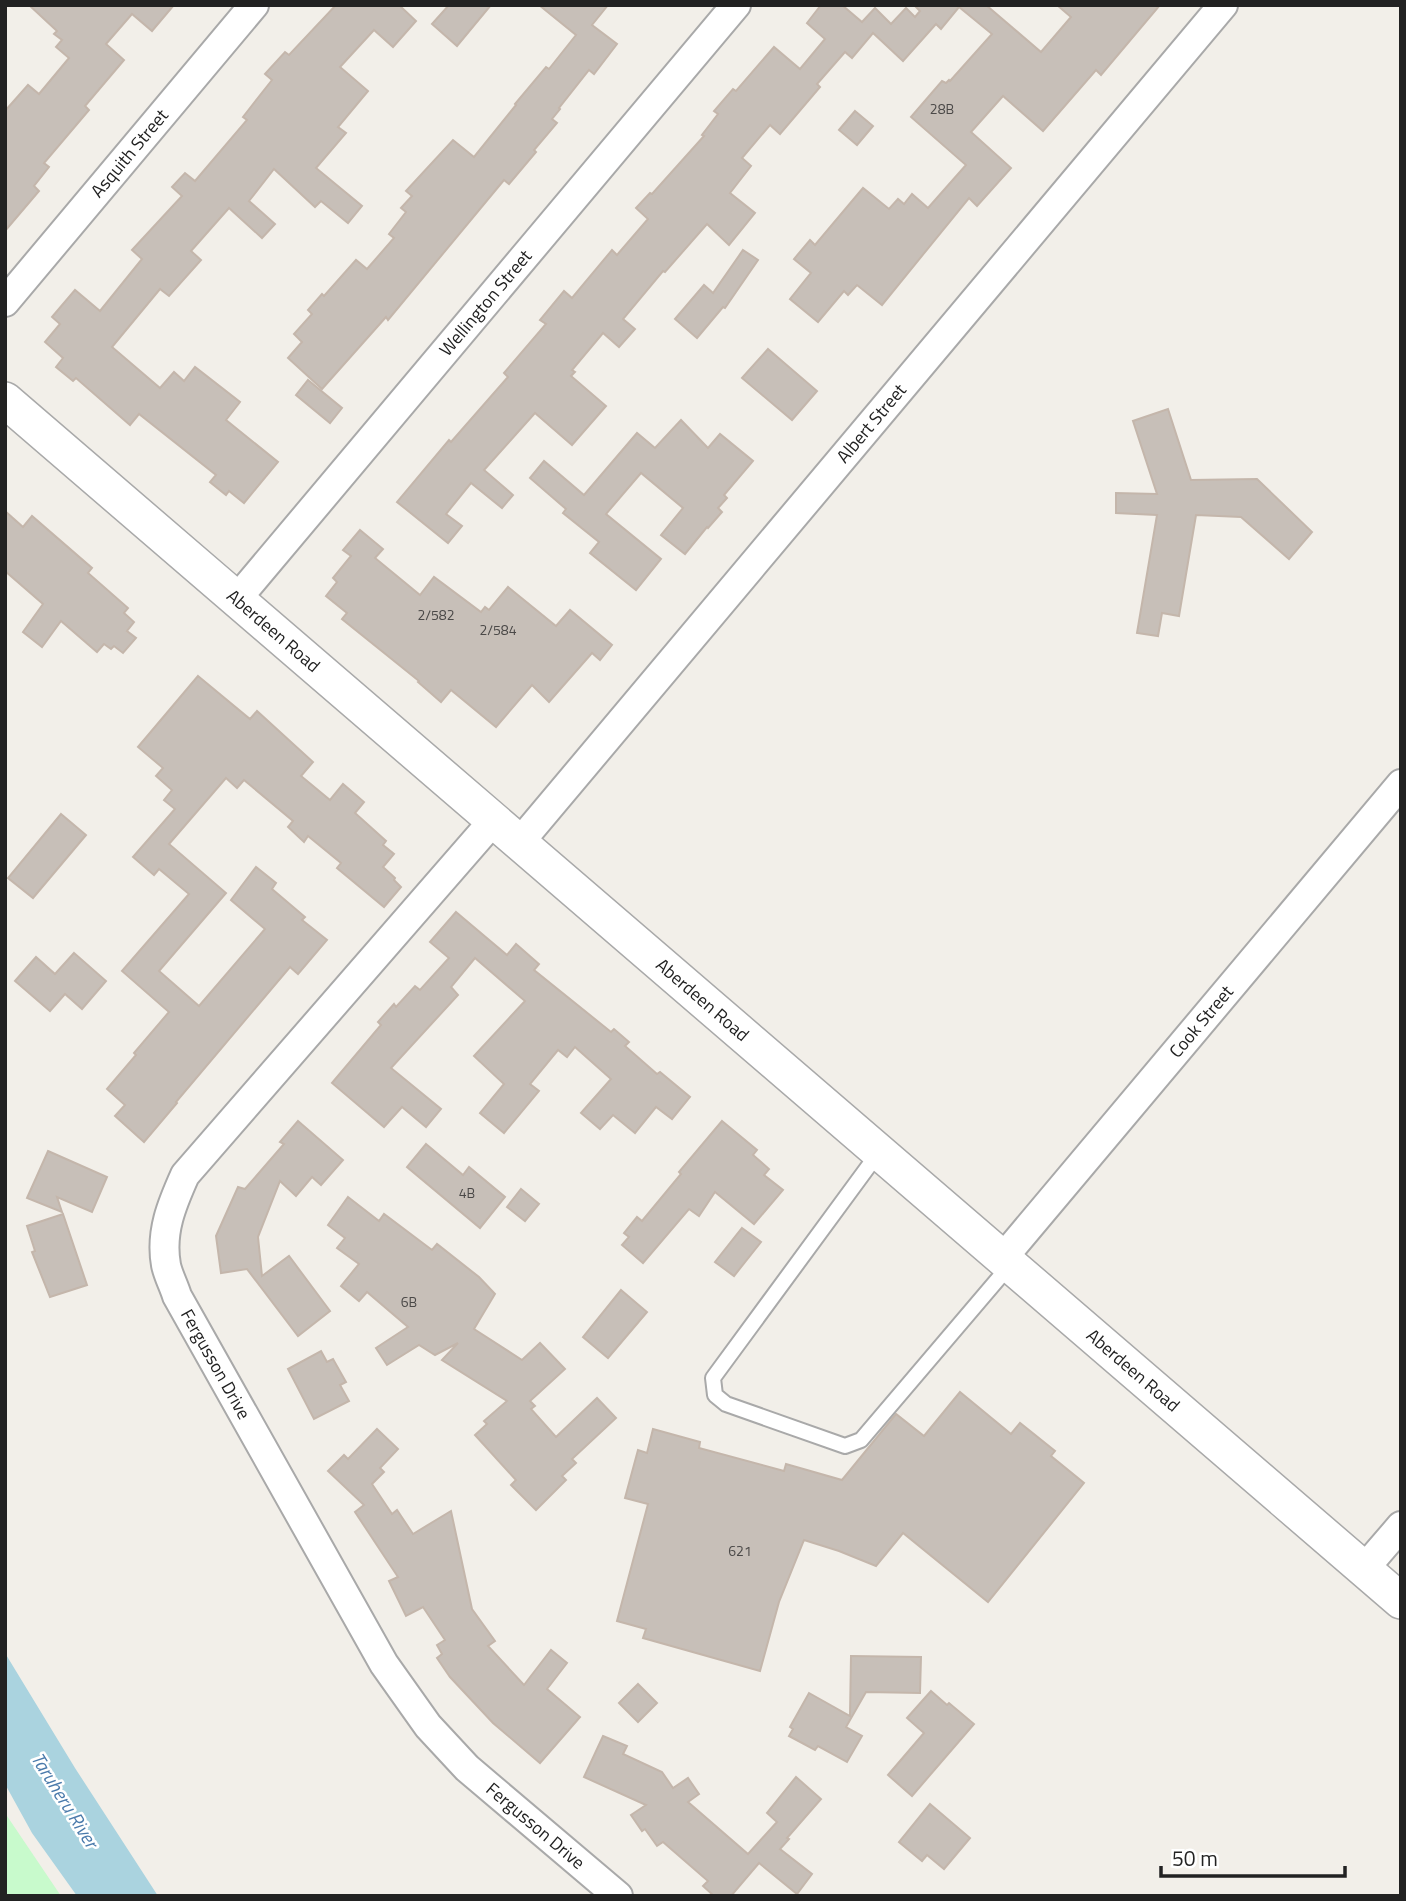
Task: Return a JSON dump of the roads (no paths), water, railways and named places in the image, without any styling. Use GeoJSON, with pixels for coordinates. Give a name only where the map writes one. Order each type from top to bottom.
{"type":"FeatureCollection","features":[{"type":"Feature","properties":{"kind":"street","name":"Asquith Street"},"geometry":{"type":"LineString","coordinates":[[5,302],[254,5]]}},
{"type":"Feature","properties":{"kind":"street","name":"Wellington Street"},"geometry":{"type":"LineString","coordinates":[[236,600],[736,5]]}},
{"type":"Feature","properties":{"kind":"street","name":"Albert Street"},"geometry":{"type":"LineString","coordinates":[[506,832],[1223,5]]}},
{"type":"Feature","properties":{"kind":"street","name":"Aberdeen Road"},"geometry":{"type":"LineString","coordinates":[[5,400],[1401,1601]]}},
{"type":"Feature","properties":{"kind":"street","name":"Cook Street"},"geometry":{"type":"LineString","coordinates":[[1006,1262],[1401,784]]}},
{"type":"Feature","properties":{"kind":"street","name":"Fergusson Drive"},"geometry":{"type":"LineString","coordinates":[[506,832],[184,1175],[170,1208],[163,1241],[166,1267],[177,1296],[384,1664],[428,1726],[467,1768],[618,1896]]}},
{"type":"Feature","properties":{"kind":"street"},"geometry":{"type":"LineString","coordinates":[[1364,1569],[1401,1525]]}},
{"type":"Feature","properties":{"kind":"lane"},"geometry":{"type":"LineString","coordinates":[[878,1152],[735,1345],[713,1378],[715,1395],[726,1404],[845,1446],[860,1440],[1006,1262]]}},
{"type":"Feature","properties":{"kind":"water","name":"Taruheru River"},"geometry":{"type":"Polygon","coordinates":[[[5,1653],[158,1896],[77,1896],[32,1833],[5,1784],[5,1653]]]}}]}
